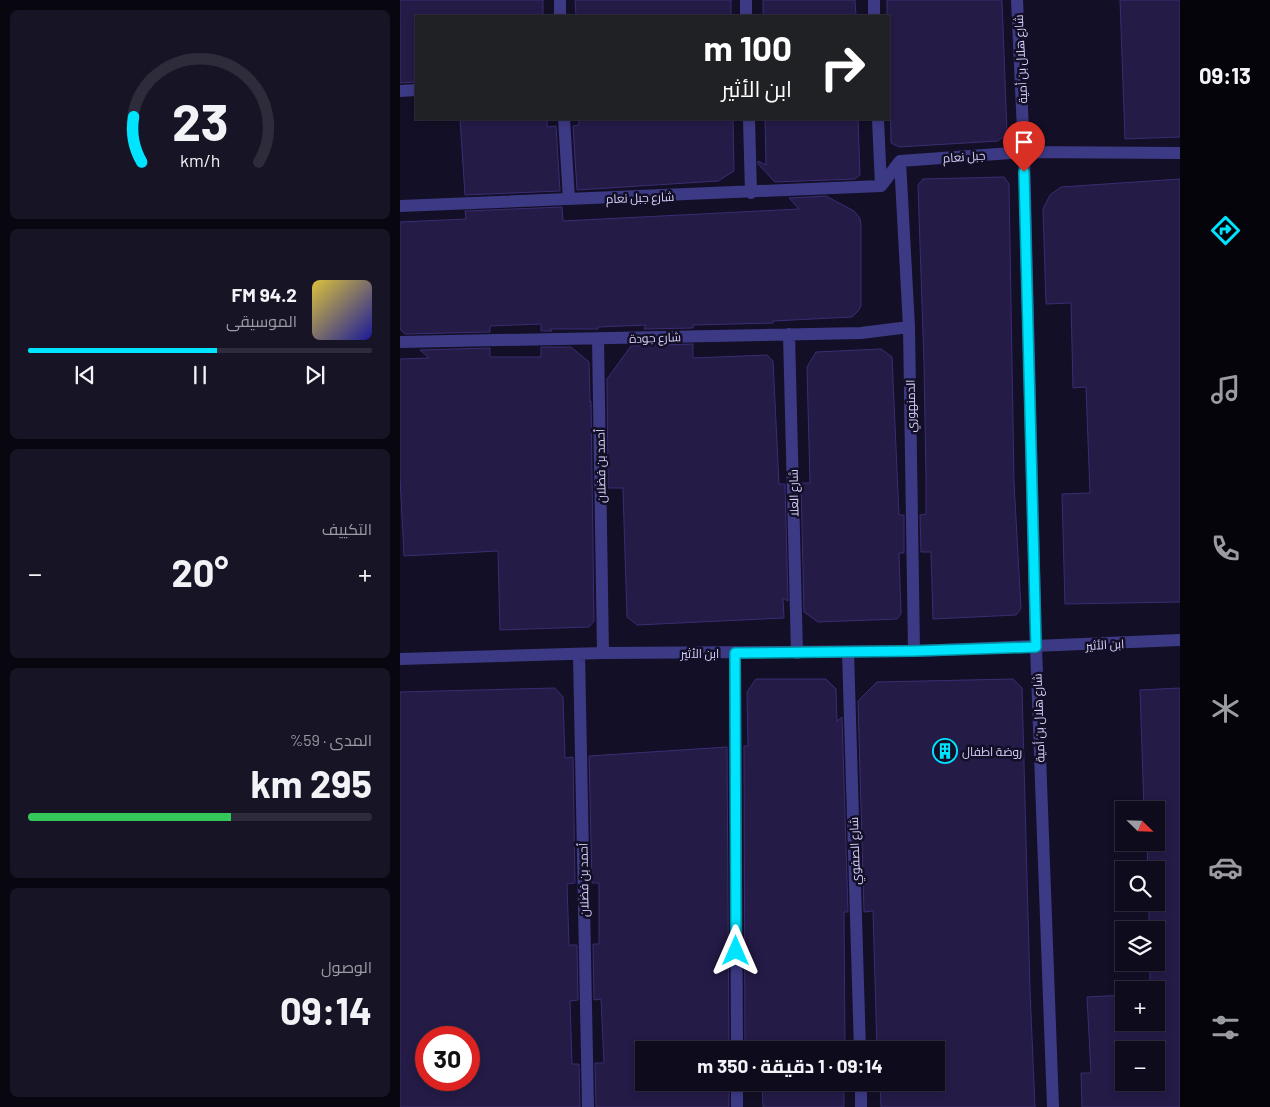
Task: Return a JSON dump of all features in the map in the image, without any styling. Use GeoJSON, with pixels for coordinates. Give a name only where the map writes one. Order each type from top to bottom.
{"type":"FeatureCollection","features":[{"type":"Feature","properties":{"kind":"street"},"geometry":{"type":"LineString","coordinates":[[560,0],[560,15]]}},
{"type":"Feature","properties":{"kind":"street"},"geometry":{"type":"LineString","coordinates":[[746,0],[746,15]]}},
{"type":"Feature","properties":{"kind":"street"},"geometry":{"type":"LineString","coordinates":[[874,0],[874,15]]}},
{"type":"Feature","properties":{"kind":"street","name":"شارع هلال بن أمية"},"geometry":{"type":"LineString","coordinates":[[1017,0],[1024,152],[1036,647],[1053,1107]]}},
{"type":"Feature","properties":{"kind":"street"},"geometry":{"type":"LineString","coordinates":[[400,91],[415,90]]}},
{"type":"Feature","properties":{"kind":"street"},"geometry":{"type":"LineString","coordinates":[[564,120],[569,200]]}},
{"type":"Feature","properties":{"kind":"street"},"geometry":{"type":"LineString","coordinates":[[749,120],[751,193]]}},
{"type":"Feature","properties":{"kind":"street"},"geometry":{"type":"LineString","coordinates":[[878,120],[881,186]]}},
{"type":"Feature","properties":{"kind":"street","name":"جبل نعام"},"geometry":{"type":"LineString","coordinates":[[900,161],[1024,152],[1180,153]]}},
{"type":"Feature","properties":{"kind":"street"},"geometry":{"type":"LineString","coordinates":[[881,186],[900,161]]}},
{"type":"Feature","properties":{"kind":"street","name":"الدمنهوري"},"geometry":{"type":"LineString","coordinates":[[900,161],[909,327],[914,651]]}},
{"type":"Feature","properties":{"kind":"street","name":"شارع جبل نعام"},"geometry":{"type":"LineString","coordinates":[[400,206],[751,193],[881,186]]}},
{"type":"Feature","properties":{"kind":"street","name":"شارع جودة"},"geometry":{"type":"LineString","coordinates":[[400,342],[861,333],[909,327]]}},
{"type":"Feature","properties":{"kind":"street","name":"شارع العلا"},"geometry":{"type":"LineString","coordinates":[[789,334],[797,653]]}},
{"type":"Feature","properties":{"kind":"street","name":"أحمد بن فضلان"},"geometry":{"type":"LineString","coordinates":[[598,339],[603,653]]}},
{"type":"Feature","properties":{"kind":"street","name":"ابن الأثير"},"geometry":{"type":"LineString","coordinates":[[400,659],[603,653],[914,651],[1180,640]]}},
{"type":"Feature","properties":{"kind":"street","name":"شارع الصفوي"},"geometry":{"type":"LineString","coordinates":[[848,652],[860,1041]]}},
{"type":"Feature","properties":{"kind":"street"},"geometry":{"type":"LineString","coordinates":[[735,653],[737,1041]]}},
{"type":"Feature","properties":{"kind":"street","name":"أحمد بن فضلان"},"geometry":{"type":"LineString","coordinates":[[579,654],[588,1107]]}},
{"type":"Feature","properties":{"kind":"street"},"geometry":{"type":"LineString","coordinates":[[737,1091],[737,1107]]}},
{"type":"Feature","properties":{"kind":"street"},"geometry":{"type":"LineString","coordinates":[[861,1091],[861,1107]]}},
{"type":"Feature","properties":{"kind":"building"},"geometry":{"type":"Polygon","coordinates":[[[400,0],[543,0],[543,15],[415,15],[415,82],[400,83],[400,0]]]}},
{"type":"Feature","properties":{"kind":"building"},"geometry":{"type":"Polygon","coordinates":[[[575,0],[731,0],[731,15],[576,15],[575,0]]]}},
{"type":"Feature","properties":{"kind":"building"},"geometry":{"type":"Polygon","coordinates":[[[763,0],[855,0],[856,15],[763,15],[763,0]]]}},
{"type":"Feature","properties":{"kind":"building"},"geometry":{"type":"Polygon","coordinates":[[[887,0],[1002,0],[1007,134],[998,141],[899,147],[891,143],[890,15],[887,15],[887,0]]]}},
{"type":"Feature","properties":{"kind":"building"},"geometry":{"type":"Polygon","coordinates":[[[1120,0],[1180,0],[1180,137],[1125,139],[1120,0]]]}},
{"type":"Feature","properties":{"kind":"building"},"geometry":{"type":"Polygon","coordinates":[[[460,120],[547,120],[547,127],[556,126],[560,191],[465,195],[460,120]]]}},
{"type":"Feature","properties":{"kind":"building"},"geometry":{"type":"Polygon","coordinates":[[[579,120],[733,120],[734,171],[718,181],[577,190],[573,126],[579,125],[579,120]]]}},
{"type":"Feature","properties":{"kind":"building"},"geometry":{"type":"Polygon","coordinates":[[[765,120],[858,120],[860,175],[855,179],[775,182],[758,164],[758,161],[766,165],[765,120]]]}},
{"type":"Feature","properties":{"kind":"building"},"geometry":{"type":"Polygon","coordinates":[[[1004,177],[1009,184],[1014,482],[1021,609],[1016,615],[933,619],[931,552],[921,552],[920,515],[926,514],[926,480],[918,185],[923,179],[1004,177]]]}},
{"type":"Feature","properties":{"kind":"building"},"geometry":{"type":"Polygon","coordinates":[[[1180,179],[1180,602],[1065,604],[1062,494],[1090,493],[1086,387],[1073,388],[1071,303],[1046,304],[1043,209],[1050,195],[1061,187],[1180,179]]]}},
{"type":"Feature","properties":{"kind":"building"},"geometry":{"type":"Polygon","coordinates":[[[826,196],[854,211],[860,218],[861,305],[852,317],[773,321],[773,323],[693,325],[693,328],[644,329],[646,325],[541,331],[541,324],[490,326],[490,332],[405,334],[400,329],[400,222],[466,219],[465,211],[562,207],[563,221],[799,209],[789,198],[826,196]]]}},
{"type":"Feature","properties":{"kind":"building"},"geometry":{"type":"Polygon","coordinates":[[[693,344],[693,358],[767,355],[773,361],[779,484],[785,484],[788,601],[783,598],[784,618],[637,625],[627,617],[623,488],[608,488],[607,379],[631,346],[693,344]]]}},
{"type":"Feature","properties":{"kind":"building"},"geometry":{"type":"Polygon","coordinates":[[[541,347],[571,347],[589,362],[594,621],[589,627],[500,630],[498,551],[404,556],[400,477],[400,359],[429,358],[420,350],[490,348],[490,357],[541,357],[541,347]]]}},
{"type":"Feature","properties":{"kind":"building"},"geometry":{"type":"Polygon","coordinates":[[[881,349],[892,357],[899,515],[904,515],[904,553],[899,553],[901,614],[897,619],[818,622],[804,612],[801,483],[810,483],[807,367],[816,352],[881,349]]]}},
{"type":"Feature","properties":{"kind":"building"},"geometry":{"type":"Polygon","coordinates":[[[756,679],[826,679],[836,689],[837,721],[842,717],[848,912],[844,912],[845,1041],[745,1041],[744,746],[748,746],[747,692],[756,679]]]}},
{"type":"Feature","properties":{"kind":"building"},"geometry":{"type":"Polygon","coordinates":[[[1013,679],[1022,688],[1035,1107],[881,1107],[880,1091],[945,1091],[945,1041],[877,1041],[873,911],[864,912],[858,701],[877,682],[1013,679]]]}},
{"type":"Feature","properties":{"kind":"building"},"geometry":{"type":"Polygon","coordinates":[[[555,688],[563,697],[565,758],[573,757],[575,883],[567,884],[569,945],[577,945],[578,1000],[570,1001],[572,1064],[579,1064],[580,1107],[400,1107],[400,692],[555,688]]]}},
{"type":"Feature","properties":{"kind":"building"},"geometry":{"type":"Polygon","coordinates":[[[1180,688],[1180,1107],[1082,1107],[1081,1073],[1091,1073],[1087,997],[1115,995],[1115,1031],[1165,1031],[1165,981],[1150,981],[1150,971],[1165,971],[1165,921],[1149,921],[1149,911],[1165,911],[1165,861],[1148,861],[1147,851],[1165,851],[1165,801],[1144,801],[1140,690],[1180,688]]]}},
{"type":"Feature","properties":{"kind":"building"},"geometry":{"type":"Polygon","coordinates":[[[727,747],[729,1041],[635,1041],[635,1091],[729,1091],[729,1107],[596,1107],[595,1063],[604,1063],[601,999],[594,1000],[593,944],[599,944],[599,883],[592,883],[589,756],[727,747]]]}},
{"type":"Feature","properties":{"kind":"building"},"geometry":{"type":"Polygon","coordinates":[[[762,1091],[844,1091],[844,1107],[763,1107],[762,1091]]]}},
{"type":"Feature","properties":{"kind":"place","name":"روضة اطفال"},"geometry":{"type":"Point","coordinates":[945,751]}},
{"type":"Feature","properties":{"kind":"route"},"geometry":{"type":"LineString","coordinates":[[736,951],[735,653],[914,651],[1036,647],[1024,172]]}}]}
